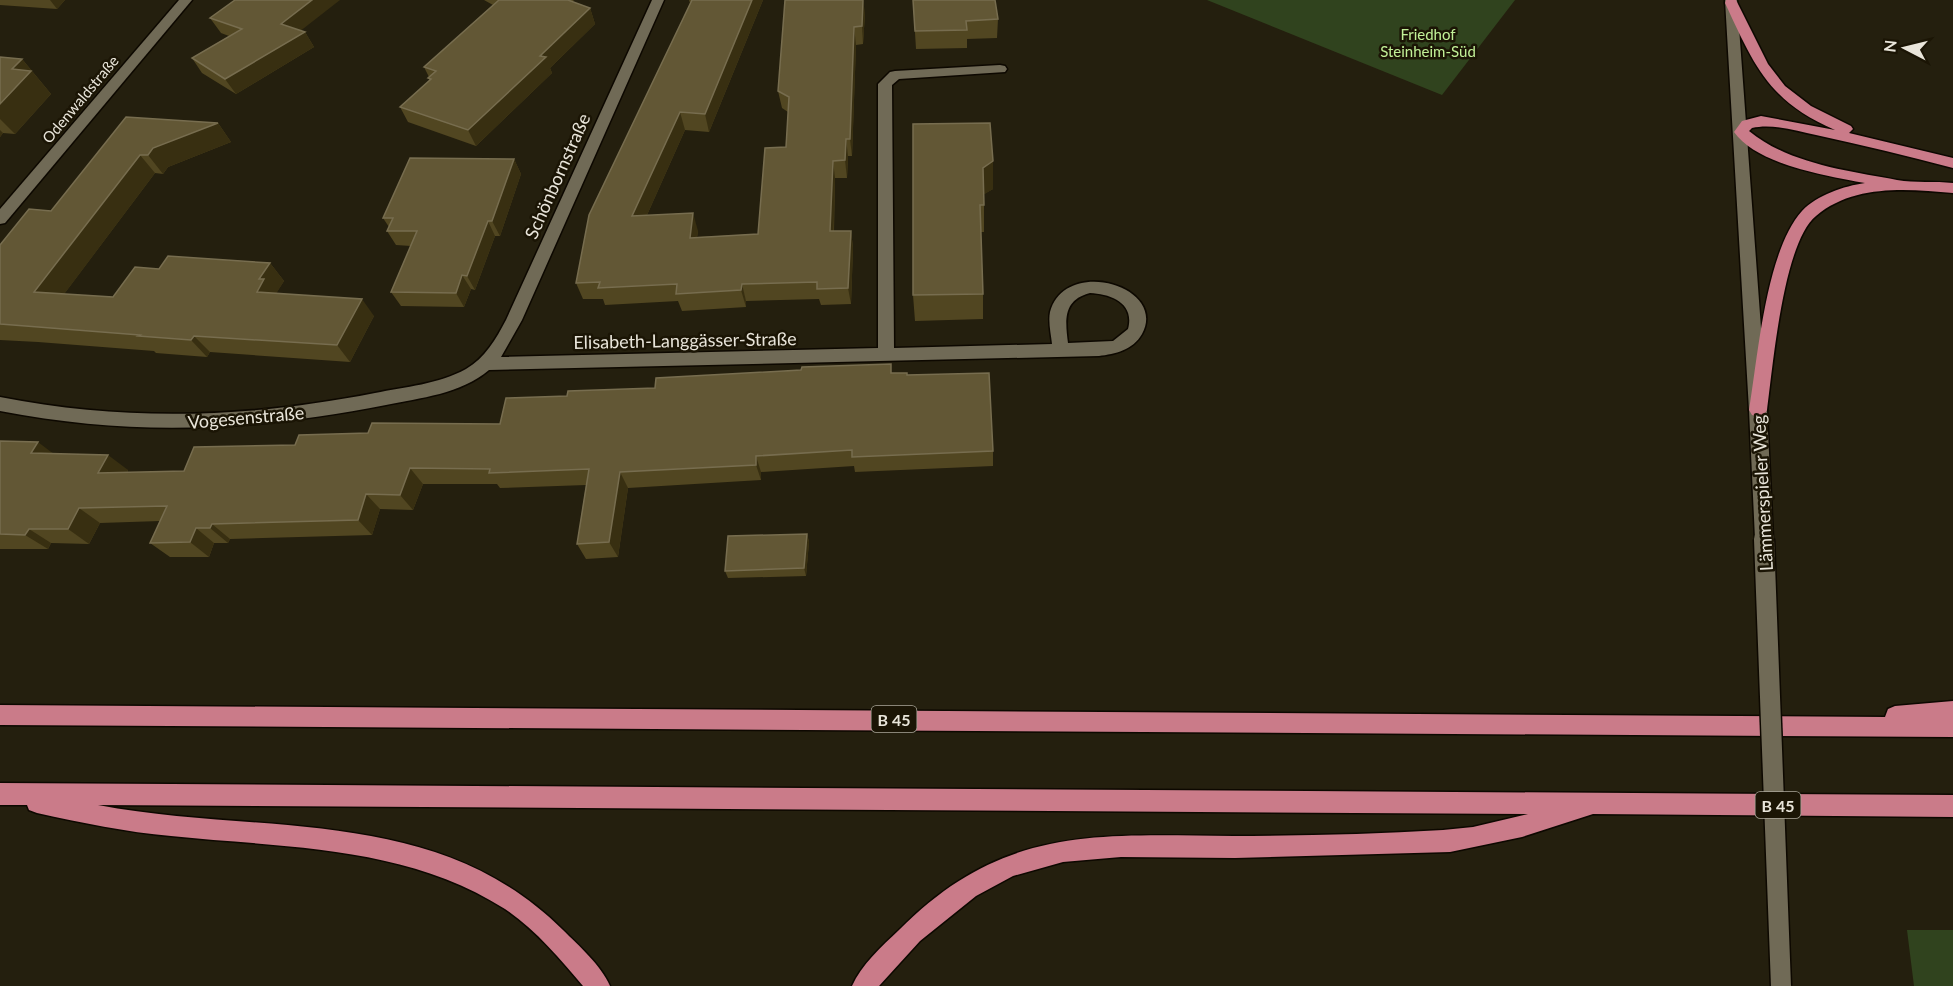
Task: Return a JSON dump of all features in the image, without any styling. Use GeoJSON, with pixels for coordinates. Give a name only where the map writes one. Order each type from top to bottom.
{"type":"FeatureCollection","features":[{"type":"Feature","properties":{"kind":"highway"},"geometry":{"type":"LineString","coordinates":[[1731,2],[1771,80],[1825,120],[1886,145]]}},
{"type":"Feature","properties":{"kind":"highway"},"geometry":{"type":"LineString","coordinates":[[1953,163],[1886,145],[1783,124],[1761,121],[1747,124],[1741,132],[1750,142],[1769,153],[1811,165],[1892,183],[1953,188]]}},
{"type":"Feature","properties":{"kind":"highway"},"geometry":{"type":"LineString","coordinates":[[1758,410],[1782,273],[1792,238],[1807,214],[1834,196],[1856,189],[1892,183]]}},
{"type":"Feature","properties":{"kind":"highway"},"geometry":{"type":"LineString","coordinates":[[1787,725],[1953,711]]}},
{"type":"Feature","properties":{"kind":"highway","name":"B 45"},"geometry":{"type":"LineString","coordinates":[[0,715],[1953,727]]}},
{"type":"Feature","properties":{"kind":"highway"},"geometry":{"type":"LineString","coordinates":[[0,794],[122,820],[320,837],[423,859],[470,878],[514,902],[545,928],[578,961],[598,986]]}},
{"type":"Feature","properties":{"kind":"highway","name":"B 45"},"geometry":{"type":"LineString","coordinates":[[0,794],[1953,806]]}},
{"type":"Feature","properties":{"kind":"highway"},"geometry":{"type":"LineString","coordinates":[[864,986],[892,951],[944,905],[977,882],[1010,865],[1054,853],[1117,848],[1330,846],[1457,840],[1520,828],[1602,803]]}},
{"type":"Feature","properties":{"kind":"street","name":"Odenwaldstraße"},"geometry":{"type":"LineString","coordinates":[[0,219],[186,0]]}},
{"type":"Feature","properties":{"kind":"street","name":"Schönbornstraße"},"geometry":{"type":"LineString","coordinates":[[485,364],[501,344],[514,320],[658,0]]}},
{"type":"Feature","properties":{"kind":"street","name":"Lämmerspieler Weg"},"geometry":{"type":"LineString","coordinates":[[1731,2],[1758,410],[1780,986]]}},
{"type":"Feature","properties":{"kind":"street"},"geometry":{"type":"LineString","coordinates":[[886,354],[885,84],[895,75],[1000,69]]}},
{"type":"Feature","properties":{"kind":"street","name":"Elisabeth-Langgässer-Straße"},"geometry":{"type":"LineString","coordinates":[[485,364],[886,354],[1061,350],[1101,349],[1119,345],[1131,338],[1138,327],[1138,314],[1135,306],[1122,294],[1110,289],[1099,287],[1078,290],[1066,298],[1058,310],[1061,350]]}},
{"type":"Feature","properties":{"kind":"street","name":"Vogesenstraße"},"geometry":{"type":"LineString","coordinates":[[0,404],[37,413],[129,421],[249,419],[332,409],[421,391],[458,381],[485,364]]}},
{"type":"Feature","properties":{"kind":"green space","name":"Friedhof Steinheim-Süd"},"geometry":{"type":"Polygon","coordinates":[[[1207,0],[1515,0],[1442,95],[1207,0]]]}},
{"type":"Feature","properties":{"kind":"green space"},"geometry":{"type":"Polygon","coordinates":[[[1907,930],[1953,930],[1953,986],[1914,986],[1907,930]]]}},
{"type":"Feature","properties":{"kind":"building"},"geometry":{"type":"Polygon","coordinates":[[[235,0],[312,0],[281,24],[305,32],[225,79],[192,58],[242,29],[210,18],[235,0]]]}},
{"type":"Feature","properties":{"kind":"building"},"geometry":{"type":"Polygon","coordinates":[[[499,0],[568,0],[590,8],[540,56],[546,57],[468,130],[400,107],[431,79],[428,78],[436,71],[424,67],[499,0]]]}},
{"type":"Feature","properties":{"kind":"building"},"geometry":{"type":"Polygon","coordinates":[[[692,0],[752,0],[705,114],[680,112],[632,216],[693,213],[690,238],[758,234],[765,148],[786,147],[789,97],[778,91],[785,0],[863,0],[862,26],[854,27],[850,139],[846,139],[845,160],[833,161],[830,231],[851,231],[848,288],[817,289],[817,282],[742,284],[741,290],[676,294],[677,284],[598,288],[600,282],[576,283],[589,215],[692,0]]]}},
{"type":"Feature","properties":{"kind":"building"},"geometry":{"type":"Polygon","coordinates":[[[913,0],[995,0],[998,19],[966,21],[967,30],[915,31],[913,0]]]}},
{"type":"Feature","properties":{"kind":"building"},"geometry":{"type":"Polygon","coordinates":[[[0,57],[22,59],[12,69],[31,71],[0,104],[0,57]]]}},
{"type":"Feature","properties":{"kind":"building"},"geometry":{"type":"Polygon","coordinates":[[[126,117],[218,123],[153,148],[148,155],[140,155],[34,292],[113,297],[135,267],[159,269],[168,256],[270,263],[259,279],[264,279],[257,292],[362,299],[337,345],[194,336],[191,340],[0,324],[0,245],[29,209],[51,211],[126,117]]]}},
{"type":"Feature","properties":{"kind":"building"},"geometry":{"type":"Polygon","coordinates":[[[990,123],[993,161],[983,168],[984,205],[980,205],[983,294],[913,295],[913,124],[990,123]]]}},
{"type":"Feature","properties":{"kind":"building"},"geometry":{"type":"Polygon","coordinates":[[[410,158],[514,159],[492,221],[488,221],[467,276],[462,275],[456,293],[391,292],[417,231],[387,231],[393,218],[383,218],[410,158]]]}},
{"type":"Feature","properties":{"kind":"building"},"geometry":{"type":"Polygon","coordinates":[[[891,364],[891,373],[907,373],[907,375],[989,373],[993,451],[852,457],[852,450],[756,456],[756,465],[620,472],[609,542],[577,544],[589,469],[489,473],[490,469],[410,468],[400,495],[366,494],[358,520],[212,524],[210,528],[196,528],[190,542],[150,543],[167,506],[79,508],[68,529],[29,529],[25,535],[0,534],[0,441],[38,442],[31,453],[108,455],[98,473],[184,471],[194,447],[295,445],[299,435],[368,433],[372,423],[500,424],[506,398],[567,396],[568,391],[655,388],[656,378],[801,370],[802,367],[891,364]]]}},
{"type":"Feature","properties":{"kind":"building"},"geometry":{"type":"Polygon","coordinates":[[[807,534],[804,568],[725,571],[728,536],[807,534]]]}}]}
